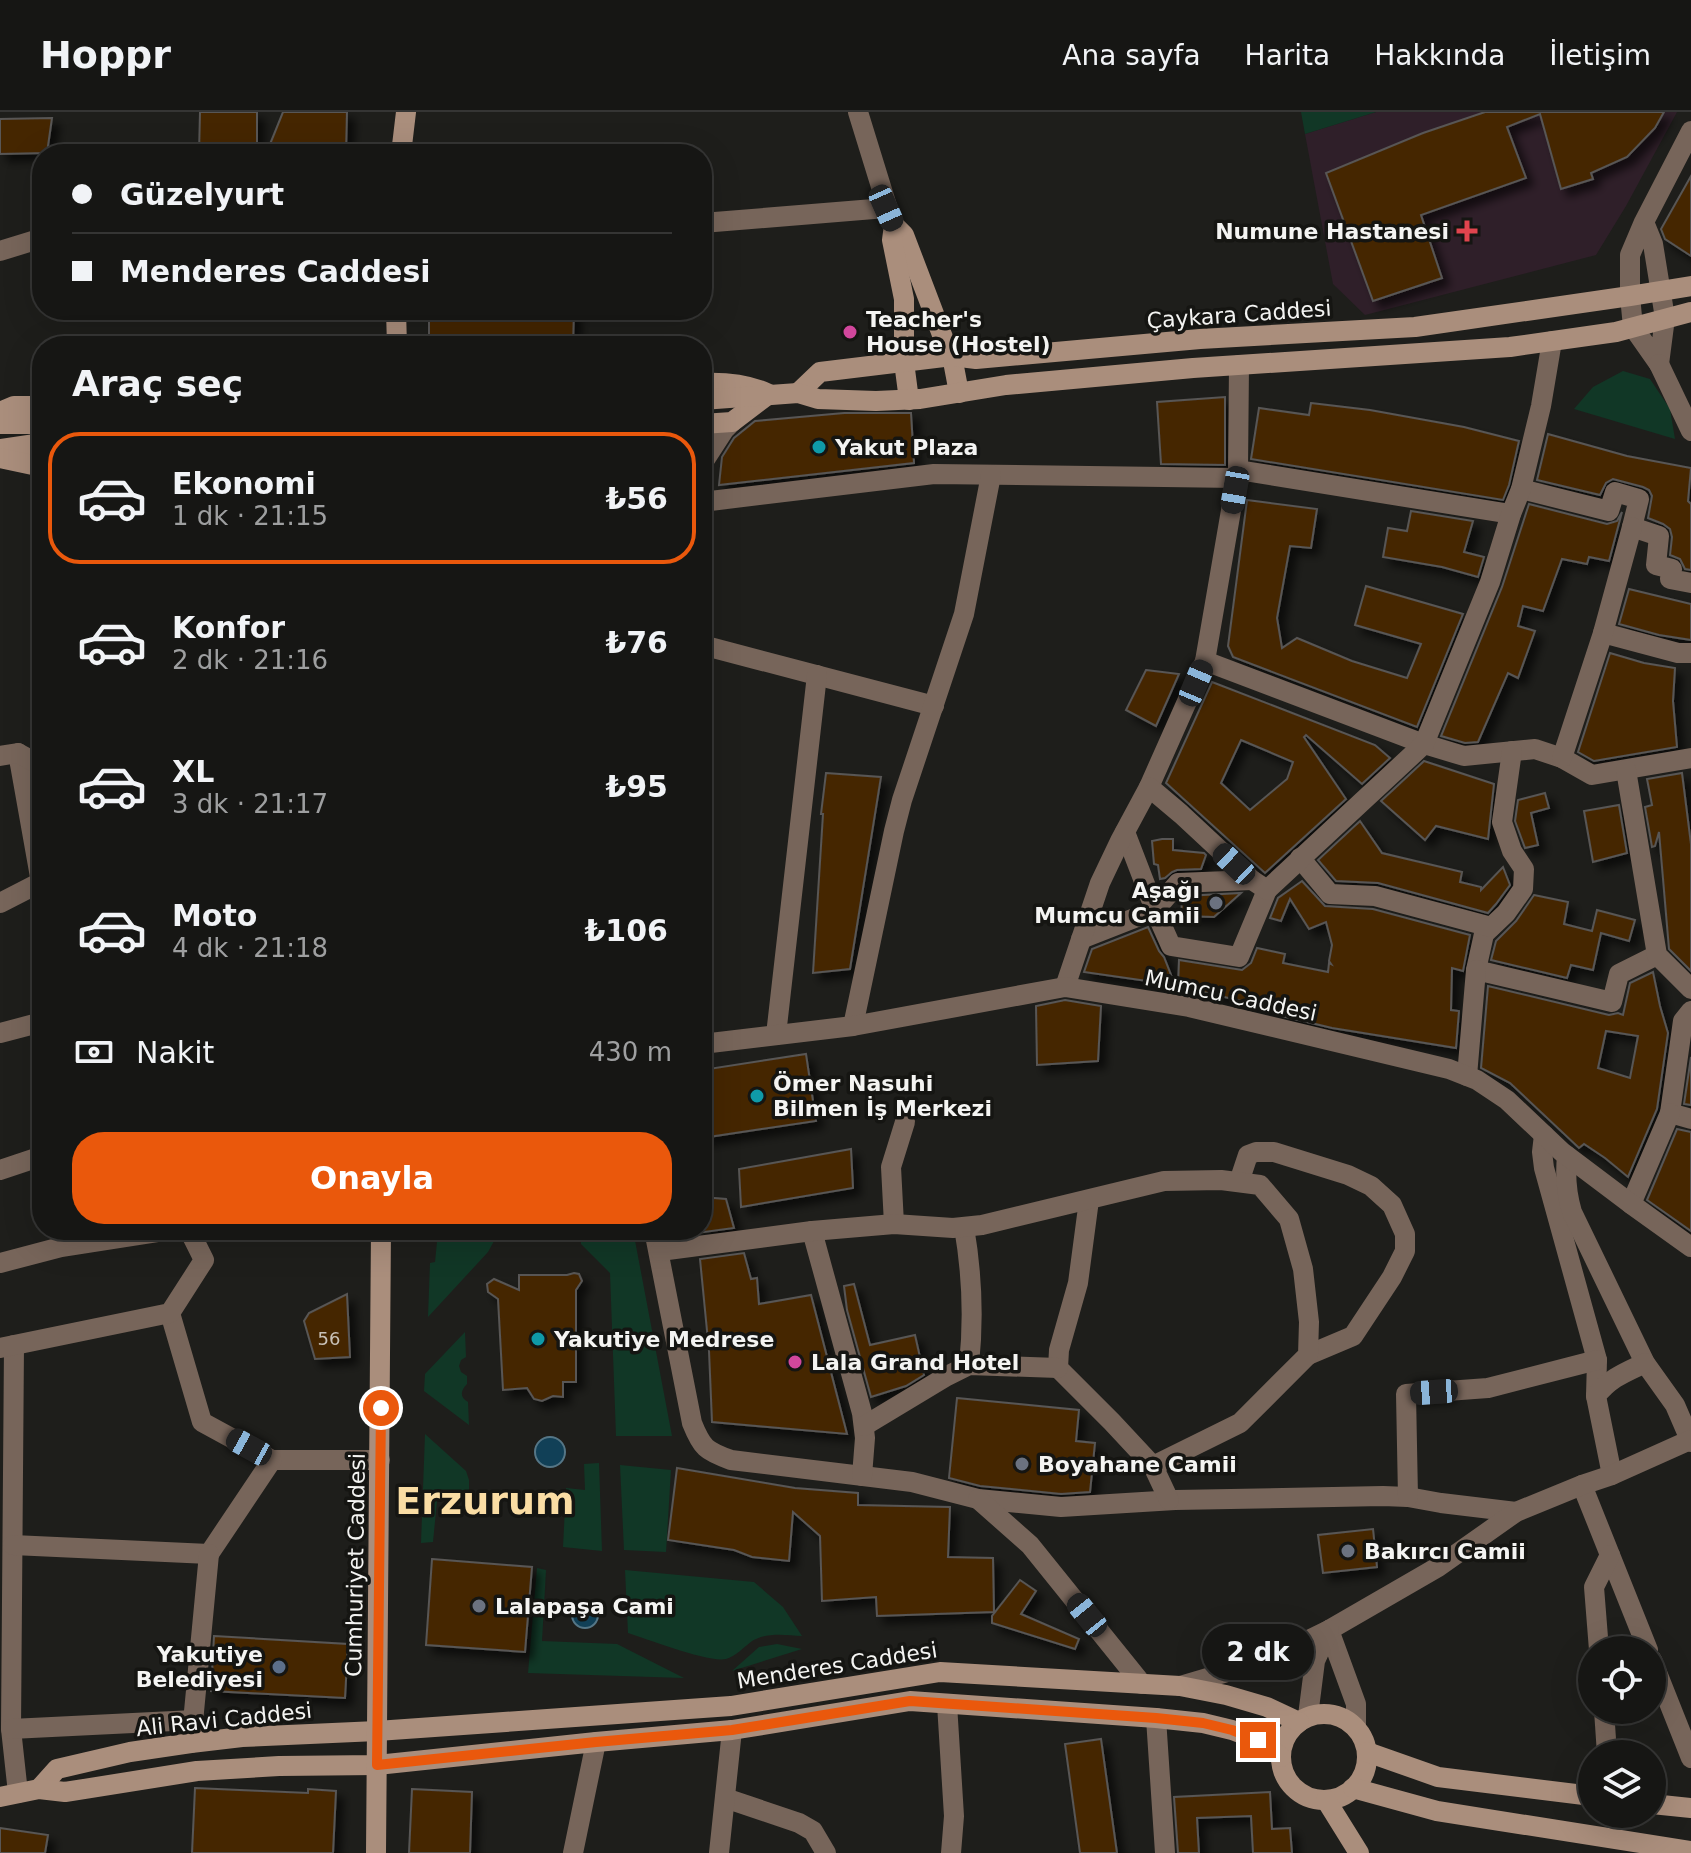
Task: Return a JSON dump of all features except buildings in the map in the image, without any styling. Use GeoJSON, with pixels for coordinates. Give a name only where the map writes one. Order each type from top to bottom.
{"type":"FeatureCollection","features":[{"type":"Feature","properties":{"kind":"main road"},"geometry":{"type":"LineString","coordinates":[[395,112],[397,144]]}},
{"type":"Feature","properties":{"kind":"main road"},"geometry":{"type":"LineString","coordinates":[[400,144],[406,112]]}},
{"type":"Feature","properties":{"kind":"main road"},"geometry":{"type":"LineString","coordinates":[[890,216],[904,235],[952,356],[959,393]]}},
{"type":"Feature","properties":{"kind":"main road"},"geometry":{"type":"LineString","coordinates":[[890,216],[904,299],[904,362],[909,400]]}},
{"type":"Feature","properties":{"kind":"main road","name":"Çaykara Caddesi"},"geometry":{"type":"LineString","coordinates":[[798,393],[820,372],[952,356],[976,359],[1200,339],[1415,327],[1691,286]]}},
{"type":"Feature","properties":{"kind":"main road"},"geometry":{"type":"LineString","coordinates":[[712,399],[798,393],[818,399],[909,400],[1022,383],[1510,347],[1616,332],[1691,312]]}},
{"type":"Feature","properties":{"kind":"main road"},"geometry":{"type":"LineString","coordinates":[[712,382],[756,388],[769,394]]}},
{"type":"Feature","properties":{"kind":"main road"},"geometry":{"type":"LineString","coordinates":[[712,423],[732,422],[769,394]]}},
{"type":"Feature","properties":{"kind":"main road"},"geometry":{"type":"LineString","coordinates":[[0,412],[14,406],[32,406]]}},
{"type":"Feature","properties":{"kind":"main road"},"geometry":{"type":"LineString","coordinates":[[0,424],[32,424]]}},
{"type":"Feature","properties":{"kind":"main road"},"geometry":{"type":"LineString","coordinates":[[0,449],[32,444]]}},
{"type":"Feature","properties":{"kind":"main road"},"geometry":{"type":"LineString","coordinates":[[0,458],[32,465]]}},
{"type":"Feature","properties":{"kind":"main road","name":"Cumhuriyet Caddesi"},"geometry":{"type":"LineString","coordinates":[[376,1853],[381,1240]]}},
{"type":"Feature","properties":{"kind":"main road","name":"Menderes Caddesi"},"geometry":{"type":"LineString","coordinates":[[377,1731],[731,1706],[940,1672],[1180,1686],[1226,1695],[1304,1719]]}},
{"type":"Feature","properties":{"kind":"main road"},"geometry":{"type":"LineString","coordinates":[[377,1765],[732,1730],[910,1701],[1203,1723],[1258,1740],[1281,1757]]}},
{"type":"Feature","properties":{"kind":"main road"},"geometry":{"type":"LineString","coordinates":[[1321,1714],[1334,1715],[1356,1728],[1367,1752],[1366,1766],[1353,1788],[1326,1800],[1299,1792],[1289,1782],[1281,1757],[1289,1731],[1304,1719],[1321,1714]]}},
{"type":"Feature","properties":{"kind":"main road","name":"Ali Ravi Caddesi"},"geometry":{"type":"LineString","coordinates":[[39,1789],[57,1769],[130,1752],[242,1737],[377,1731]]}},
{"type":"Feature","properties":{"kind":"main road"},"geometry":{"type":"LineString","coordinates":[[1367,1752],[1438,1777],[1578,1794]]}},
{"type":"Feature","properties":{"kind":"main road","name":"Ali Ravi Caddesi"},"geometry":{"type":"LineString","coordinates":[[9,1795],[39,1789],[65,1792],[152,1777],[240,1768],[377,1765]]}},
{"type":"Feature","properties":{"kind":"main road"},"geometry":{"type":"LineString","coordinates":[[1353,1788],[1437,1811],[1691,1851]]}},
{"type":"Feature","properties":{"kind":"main road"},"geometry":{"type":"LineString","coordinates":[[1326,1800],[1359,1853]]}},
{"type":"Feature","properties":{"kind":"main road"},"geometry":{"type":"LineString","coordinates":[[1666,1805],[1691,1808]]}},
{"type":"Feature","properties":{"kind":"street"},"geometry":{"type":"LineString","coordinates":[[712,223],[890,216],[858,112]]}},
{"type":"Feature","properties":{"kind":"street"},"geometry":{"type":"LineString","coordinates":[[1689,422],[1659,364],[1633,327],[1630,255],[1691,131]]}},
{"type":"Feature","properties":{"kind":"street"},"geometry":{"type":"LineString","coordinates":[[1644,222],[1653,244],[1665,318],[1659,364]]}},
{"type":"Feature","properties":{"kind":"street"},"geometry":{"type":"LineString","coordinates":[[0,251],[32,241]]}},
{"type":"Feature","properties":{"kind":"street"},"geometry":{"type":"LineString","coordinates":[[1081,939],[1155,910],[1178,883],[1259,885],[1300,858],[1424,744],[1490,582],[1521,489],[1541,406],[1552,341]]}},
{"type":"Feature","properties":{"kind":"street"},"geometry":{"type":"LineString","coordinates":[[1065,987],[1100,883],[1149,787],[1205,661],[1238,474],[1239,365]]}},
{"type":"Feature","properties":{"kind":"street"},"geometry":{"type":"LineString","coordinates":[[712,449],[732,422]]}},
{"type":"Feature","properties":{"kind":"street"},"geometry":{"type":"LineString","coordinates":[[712,501],[934,474],[1238,474],[1511,514]]}},
{"type":"Feature","properties":{"kind":"street"},"geometry":{"type":"LineString","coordinates":[[853,1026],[894,831],[964,614],[991,475]]}},
{"type":"Feature","properties":{"kind":"street"},"geometry":{"type":"LineString","coordinates":[[1521,489],[1609,511],[1615,492],[1639,499],[1603,633],[1562,758]]}},
{"type":"Feature","properties":{"kind":"street"},"geometry":{"type":"LineString","coordinates":[[1632,527],[1659,536],[1656,565],[1672,569],[1670,579],[1691,583]]}},
{"type":"Feature","properties":{"kind":"street"},"geometry":{"type":"LineString","coordinates":[[1603,633],[1678,653],[1691,653]]}},
{"type":"Feature","properties":{"kind":"street"},"geometry":{"type":"LineString","coordinates":[[712,648],[934,706]]}},
{"type":"Feature","properties":{"kind":"street"},"geometry":{"type":"LineString","coordinates":[[1205,661],[1424,744],[1464,756],[1535,749],[1562,758],[1592,775],[1691,758]]}},
{"type":"Feature","properties":{"kind":"street"},"geometry":{"type":"LineString","coordinates":[[776,1035],[817,675]]}},
{"type":"Feature","properties":{"kind":"street"},"geometry":{"type":"LineString","coordinates":[[1467,1076],[1476,970],[1484,934],[1506,913],[1523,889],[1524,869],[1512,851],[1502,822],[1512,751]]}},
{"type":"Feature","properties":{"kind":"street"},"geometry":{"type":"LineString","coordinates":[[9,755],[32,763]]}},
{"type":"Feature","properties":{"kind":"street"},"geometry":{"type":"LineString","coordinates":[[9,755],[32,848]]}},
{"type":"Feature","properties":{"kind":"street"},"geometry":{"type":"LineString","coordinates":[[1626,770],[1657,955],[1691,989]]}},
{"type":"Feature","properties":{"kind":"street"},"geometry":{"type":"LineString","coordinates":[[1149,787],[1259,885]]}},
{"type":"Feature","properties":{"kind":"street"},"geometry":{"type":"LineString","coordinates":[[1125,832],[1171,946],[1239,957],[1259,885]]}},
{"type":"Feature","properties":{"kind":"street"},"geometry":{"type":"LineString","coordinates":[[1300,858],[1330,894],[1375,896],[1491,927]]}},
{"type":"Feature","properties":{"kind":"street"},"geometry":{"type":"LineString","coordinates":[[0,903],[32,889]]}},
{"type":"Feature","properties":{"kind":"street"},"geometry":{"type":"LineString","coordinates":[[1476,970],[1612,1002],[1619,974],[1657,955]]}},
{"type":"Feature","properties":{"kind":"street","name":"Mumcu Caddesi"},"geometry":{"type":"LineString","coordinates":[[712,1043],[853,1026],[1065,987],[1189,1007],[1449,1069],[1477,1080],[1507,1100],[1567,1156],[1691,1247]]}},
{"type":"Feature","properties":{"kind":"street"},"geometry":{"type":"LineString","coordinates":[[1631,1204],[1670,1113],[1683,1021],[1691,1011]]}},
{"type":"Feature","properties":{"kind":"street"},"geometry":{"type":"LineString","coordinates":[[0,1033],[32,1025]]}},
{"type":"Feature","properties":{"kind":"street"},"geometry":{"type":"LineString","coordinates":[[1670,1113],[1691,1119]]}},
{"type":"Feature","properties":{"kind":"street"},"geometry":{"type":"LineString","coordinates":[[894,1224],[891,1167],[905,1122]]}},
{"type":"Feature","properties":{"kind":"street"},"geometry":{"type":"LineString","coordinates":[[1544,1135],[1544,1168],[1597,1360],[1596,1396],[1612,1475]]}},
{"type":"Feature","properties":{"kind":"street"},"geometry":{"type":"LineString","coordinates":[[1153,1466],[1240,1423],[1308,1355],[1353,1336],[1392,1277],[1405,1251],[1405,1234],[1392,1205],[1371,1186],[1348,1175],[1274,1152],[1256,1152],[1248,1155],[1239,1182]]}},
{"type":"Feature","properties":{"kind":"street"},"geometry":{"type":"LineString","coordinates":[[1180,1686],[1268,1660],[1329,1630],[1438,1567],[1516,1512],[1691,1441],[1675,1405],[1645,1363],[1572,1212],[1566,1194],[1567,1156]]}},
{"type":"Feature","properties":{"kind":"street"},"geometry":{"type":"LineString","coordinates":[[0,1170],[32,1159]]}},
{"type":"Feature","properties":{"kind":"street"},"geometry":{"type":"LineString","coordinates":[[660,1251],[812,1231],[894,1224],[964,1227],[1164,1181],[1221,1180],[1260,1185],[1289,1219],[1303,1269],[1309,1322],[1308,1355]]}},
{"type":"Feature","properties":{"kind":"street"},"geometry":{"type":"LineString","coordinates":[[1058,1368],[1059,1350],[1078,1283],[1089,1200]]}},
{"type":"Feature","properties":{"kind":"street"},"geometry":{"type":"LineString","coordinates":[[964,1227],[972,1291],[969,1365]]}},
{"type":"Feature","properties":{"kind":"street"},"geometry":{"type":"LineString","coordinates":[[812,1231],[864,1426],[862,1476]]}},
{"type":"Feature","properties":{"kind":"street"},"geometry":{"type":"LineString","coordinates":[[0,1263],[61,1247],[106,1240]]}},
{"type":"Feature","properties":{"kind":"street"},"geometry":{"type":"LineString","coordinates":[[9,1795],[13,1545],[7,1346],[170,1313],[204,1260],[194,1240]]}},
{"type":"Feature","properties":{"kind":"street"},"geometry":{"type":"LineString","coordinates":[[657,1240],[692,1423],[697,1436],[710,1453],[731,1460],[912,1482],[978,1499],[1061,1507],[1169,1500],[1408,1497],[1516,1512]]}},
{"type":"Feature","properties":{"kind":"street"},"geometry":{"type":"LineString","coordinates":[[170,1313],[202,1422],[272,1460],[380,1460]]}},
{"type":"Feature","properties":{"kind":"street"},"geometry":{"type":"LineString","coordinates":[[1408,1497],[1406,1394],[1488,1388],[1597,1360]]}},
{"type":"Feature","properties":{"kind":"street"},"geometry":{"type":"LineString","coordinates":[[1596,1396],[1606,1383],[1645,1363]]}},
{"type":"Feature","properties":{"kind":"street"},"geometry":{"type":"LineString","coordinates":[[864,1426],[969,1365],[1058,1368],[1153,1466],[1169,1500]]}},
{"type":"Feature","properties":{"kind":"street"},"geometry":{"type":"LineString","coordinates":[[191,1743],[209,1554],[272,1460]]}},
{"type":"Feature","properties":{"kind":"street"},"geometry":{"type":"LineString","coordinates":[[1582,1485],[1642,1636]]}},
{"type":"Feature","properties":{"kind":"street"},"geometry":{"type":"LineString","coordinates":[[978,1499],[1030,1545],[1142,1684]]}},
{"type":"Feature","properties":{"kind":"street"},"geometry":{"type":"LineString","coordinates":[[13,1545],[209,1554]]}},
{"type":"Feature","properties":{"kind":"street"},"geometry":{"type":"LineString","coordinates":[[1598,1636],[1594,1587],[1610,1555]]}},
{"type":"Feature","properties":{"kind":"street"},"geometry":{"type":"LineString","coordinates":[[1304,1719],[1315,1661],[1329,1630]]}},
{"type":"Feature","properties":{"kind":"street"},"geometry":{"type":"LineString","coordinates":[[1329,1630],[1356,1704],[1356,1728]]}},
{"type":"Feature","properties":{"kind":"street"},"geometry":{"type":"LineString","coordinates":[[1666,1695],[1691,1758]]}},
{"type":"Feature","properties":{"kind":"street"},"geometry":{"type":"LineString","coordinates":[[947,1704],[954,1816],[951,1853]]}},
{"type":"Feature","properties":{"kind":"street"},"geometry":{"type":"LineString","coordinates":[[1156,1718],[1165,1853]]}},
{"type":"Feature","properties":{"kind":"street"},"geometry":{"type":"LineString","coordinates":[[11,1729],[194,1720]]}},
{"type":"Feature","properties":{"kind":"street"},"geometry":{"type":"LineString","coordinates":[[719,1853],[732,1730]]}},
{"type":"Feature","properties":{"kind":"street"},"geometry":{"type":"LineString","coordinates":[[573,1853],[596,1742]]}},
{"type":"Feature","properties":{"kind":"street"},"geometry":{"type":"LineString","coordinates":[[725,1798],[799,1823],[813,1831],[826,1853]]}},
{"type":"Feature","properties":{"kind":"shaded area","name":"Numune Hastanesi"},"geometry":{"type":"Polygon","coordinates":[[[1376,112],[1677,112],[1596,255],[1365,315],[1333,284],[1305,134],[1376,112]]]}},
{"type":"Feature","properties":{"kind":"green space"},"geometry":{"type":"Polygon","coordinates":[[[1301,112],[1376,112],[1305,134],[1301,112]]]}},
{"type":"Feature","properties":{"kind":"green space"},"geometry":{"type":"Polygon","coordinates":[[[1623,371],[1650,379],[1670,409],[1675,439],[1574,409],[1593,387],[1623,371]]]}},
{"type":"Feature","properties":{"kind":"green space"},"geometry":{"type":"Polygon","coordinates":[[[437,1240],[494,1240],[488,1252],[428,1317],[430,1263],[435,1262],[437,1240]]]}},
{"type":"Feature","properties":{"kind":"green space"},"geometry":{"type":"Polygon","coordinates":[[[581,1240],[635,1240],[672,1436],[616,1436],[610,1273],[581,1244],[581,1240]]]}},
{"type":"Feature","properties":{"kind":"green space"},"geometry":{"type":"Polygon","coordinates":[[[465,1332],[466,1357],[459,1366],[467,1376],[462,1393],[468,1402],[469,1425],[424,1391],[425,1374],[465,1332]]]}},
{"type":"Feature","properties":{"kind":"green space"},"geometry":{"type":"Polygon","coordinates":[[[425,1434],[466,1471],[469,1493],[438,1491],[433,1542],[421,1543],[425,1434]]]}},
{"type":"Feature","properties":{"kind":"green space"},"geometry":{"type":"Polygon","coordinates":[[[599,1463],[602,1551],[563,1547],[566,1488],[585,1490],[584,1464],[599,1463]]]}},
{"type":"Feature","properties":{"kind":"green space"},"geometry":{"type":"Polygon","coordinates":[[[620,1465],[671,1470],[666,1552],[624,1550],[620,1465]]]}},
{"type":"Feature","properties":{"kind":"green space"},"geometry":{"type":"Polygon","coordinates":[[[537,1568],[546,1570],[542,1641],[617,1644],[684,1678],[528,1673],[537,1568]]]}},
{"type":"Feature","properties":{"kind":"green space"},"geometry":{"type":"Polygon","coordinates":[[[625,1570],[754,1582],[783,1607],[802,1636],[764,1636],[729,1658],[718,1659],[628,1633],[625,1570]]]}},
{"type":"Feature","properties":{"kind":"green space"},"geometry":{"type":"Polygon","coordinates":[[[777,1644],[802,1649],[732,1671],[759,1647],[777,1644]]]}},
{"type":"Feature","properties":{"kind":"water"},"geometry":{"type":"Polygon","coordinates":[[[550,1437],[561,1441],[565,1452],[561,1463],[550,1467],[539,1463],[535,1452],[539,1441],[550,1437]]]}},
{"type":"Feature","properties":{"kind":"water"},"geometry":{"type":"Polygon","coordinates":[[[585,1602],[594,1606],[598,1615],[594,1624],[585,1628],[576,1624],[572,1615],[576,1606],[585,1602]]]}},
{"type":"Feature","properties":{"kind":"place","name":"Numune Hastanesi"},"geometry":{"type":"Point","coordinates":[1467,231]}},
{"type":"Feature","properties":{"kind":"place","name":"Teacher's House (Hostel)"},"geometry":{"type":"Point","coordinates":[850,332]}},
{"type":"Feature","properties":{"kind":"place","name":"Yakut Plaza"},"geometry":{"type":"Point","coordinates":[819,447]}},
{"type":"Feature","properties":{"kind":"place","name":"Aşağı Mumcu Camii"},"geometry":{"type":"Point","coordinates":[1216,903]}},
{"type":"Feature","properties":{"kind":"place","name":"Ömer Nasuhi Bilmen İş Merkezi"},"geometry":{"type":"Point","coordinates":[757,1096]}},
{"type":"Feature","properties":{"kind":"place","name":"Yakutiye Medrese"},"geometry":{"type":"Point","coordinates":[538,1339]}},
{"type":"Feature","properties":{"kind":"place","name":"Lala Grand Hotel"},"geometry":{"type":"Point","coordinates":[795,1362]}},
{"type":"Feature","properties":{"kind":"place","name":"Boyahane Camii"},"geometry":{"type":"Point","coordinates":[1022,1464]}},
{"type":"Feature","properties":{"kind":"place","name":"Bakırcı Camii"},"geometry":{"type":"Point","coordinates":[1348,1551]}},
{"type":"Feature","properties":{"kind":"place","name":"Lalapaşa Cami"},"geometry":{"type":"Point","coordinates":[479,1606]}},
{"type":"Feature","properties":{"kind":"place","name":"Yakutiye Belediyesi"},"geometry":{"type":"Point","coordinates":[279,1667]}},
{"type":"Feature","properties":{"kind":"district","name":"Erzurum"},"geometry":{"type":"Point","coordinates":[485,1501]}},
{"type":"Feature","properties":{"kind":"route"},"geometry":{"type":"LineString","coordinates":[[381,1408],[377,1765],[732,1730],[910,1701],[1203,1723],[1258,1740]]}}]}
